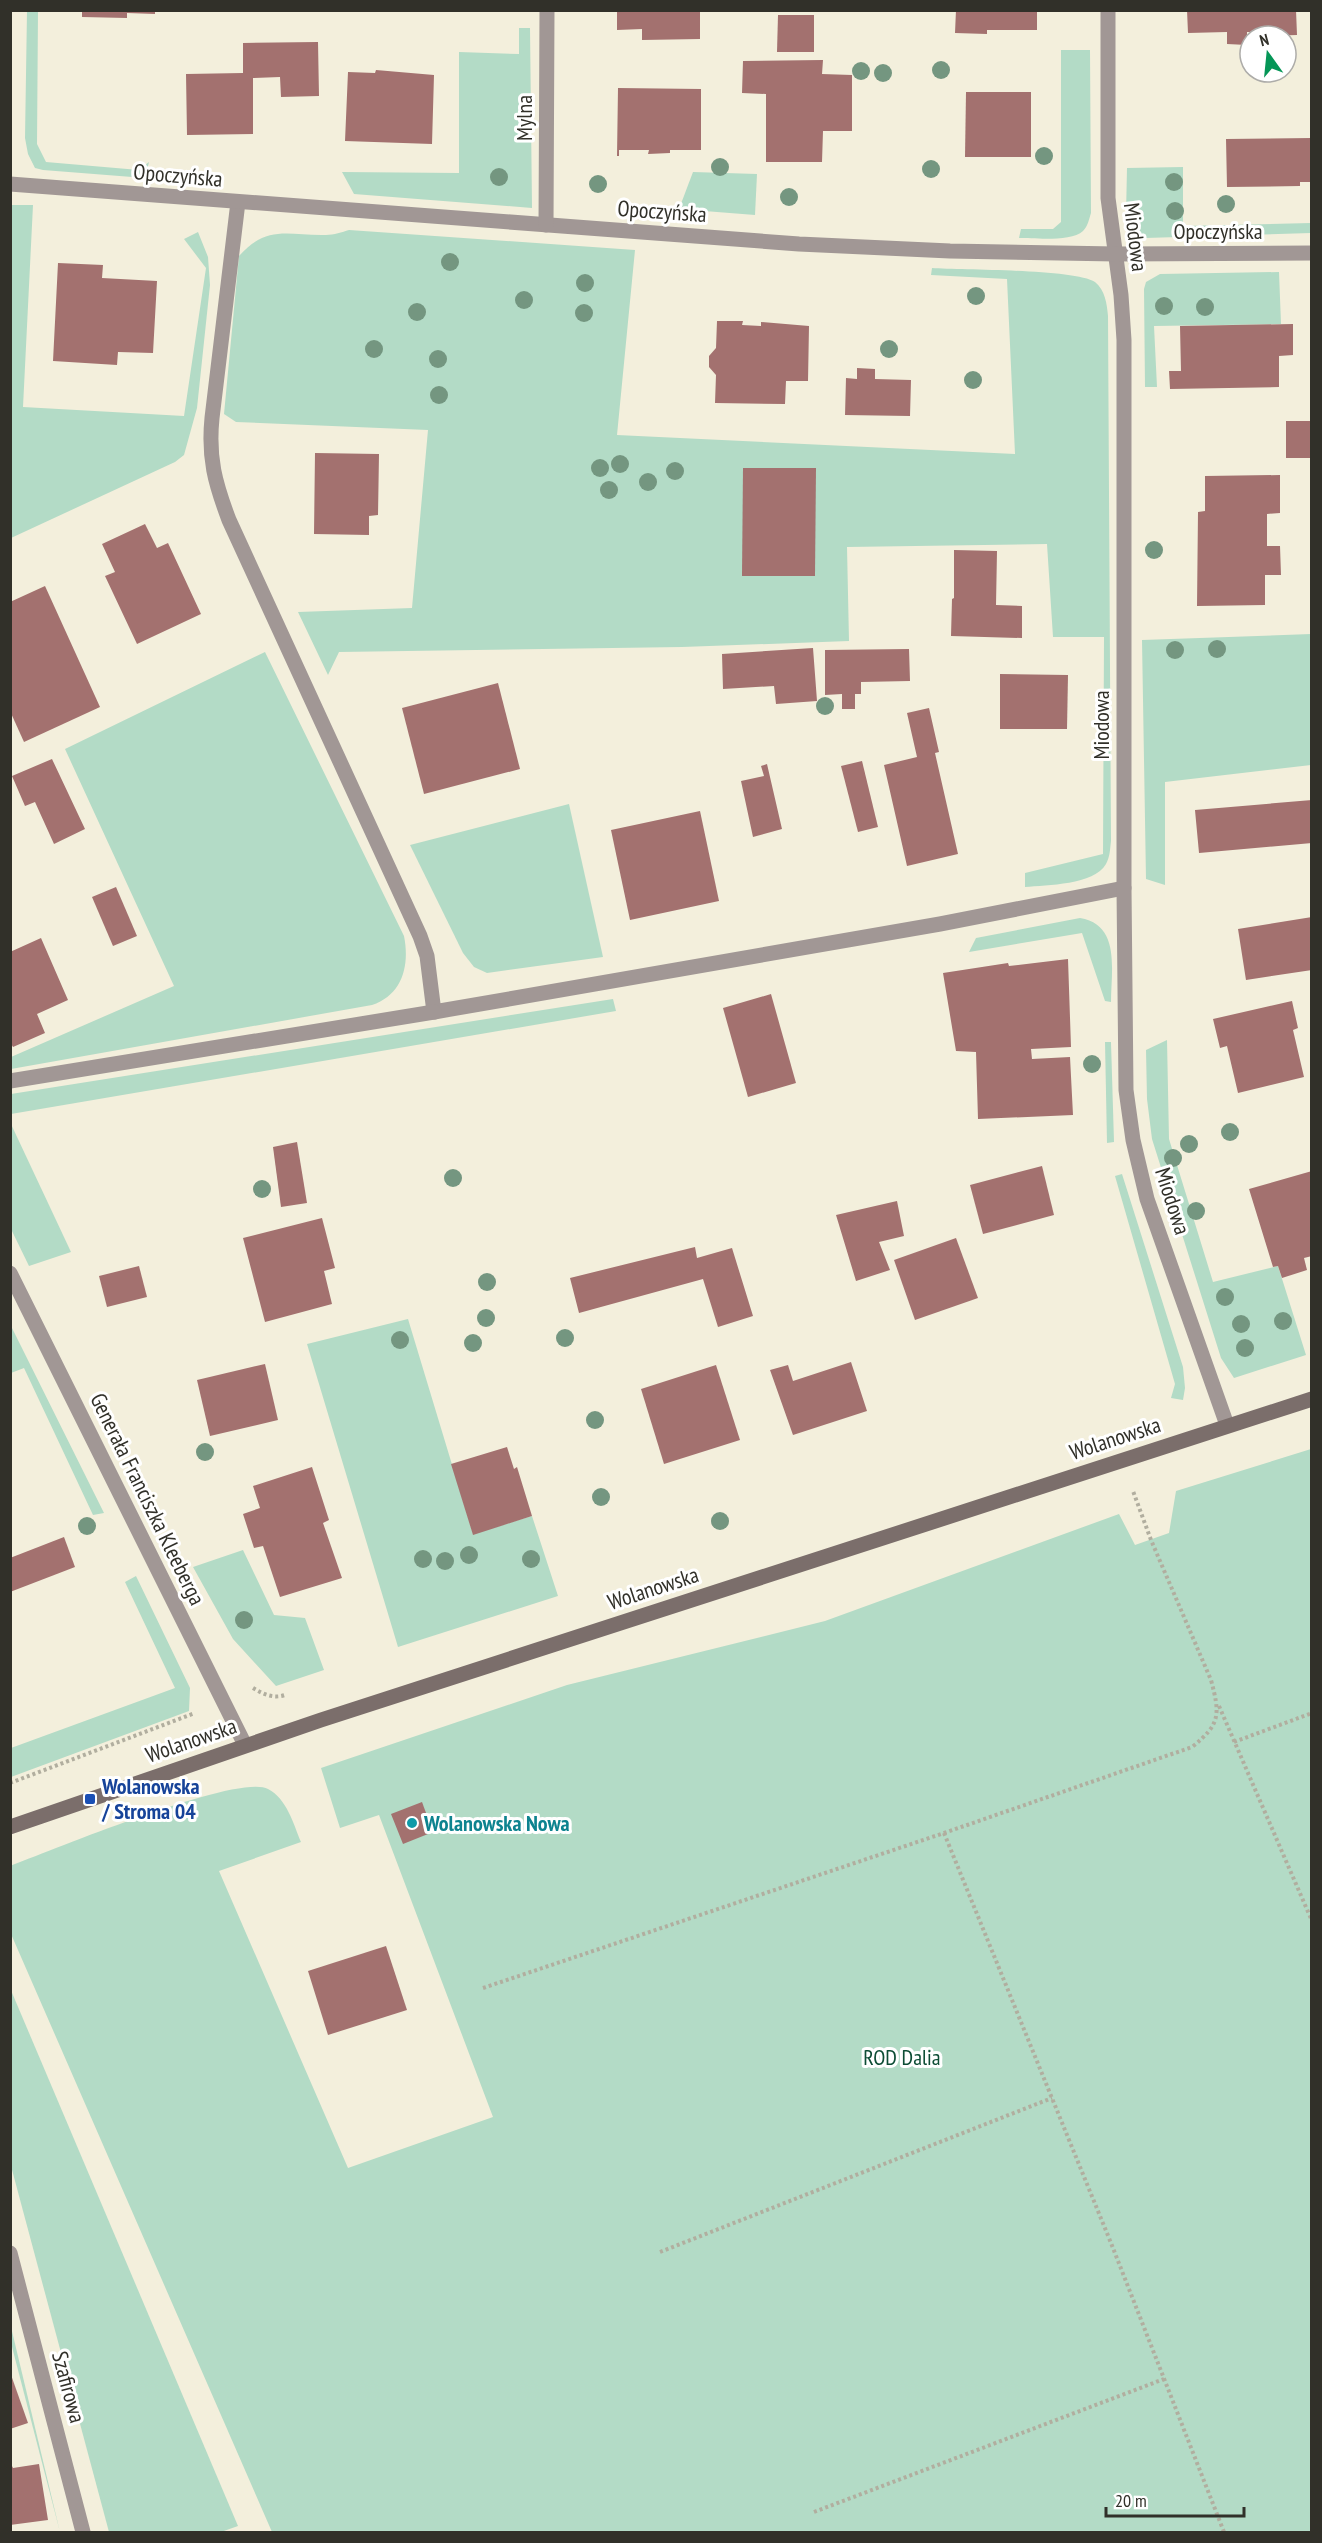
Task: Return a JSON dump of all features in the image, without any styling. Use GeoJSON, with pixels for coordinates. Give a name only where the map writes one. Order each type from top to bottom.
{"type":"FeatureCollection","features":[{"type":"Feature","properties":{"kind":"street","name":"Mylna"},"geometry":{"type":"LineString","coordinates":[[546,225],[547,10]]}},
{"type":"Feature","properties":{"kind":"street","name":"Miodowa"},"geometry":{"type":"LineString","coordinates":[[1108,10],[1108,198],[1124,340],[1126,1090],[1133,1140],[1147,1199],[1227,1425]]}},
{"type":"Feature","properties":{"kind":"street","name":"Opoczyńska"},"geometry":{"type":"LineString","coordinates":[[10,184],[799,244],[950,252],[1311,253]]}},
{"type":"Feature","properties":{"kind":"street"},"geometry":{"type":"LineString","coordinates":[[238,202],[209,446],[212,468],[229,520],[411,915],[427,956],[434,1012]]}},
{"type":"Feature","properties":{"kind":"street"},"geometry":{"type":"LineString","coordinates":[[10,1081],[434,1012],[917,928],[1124,888]]}},
{"type":"Feature","properties":{"kind":"street","name":"Generała Franciszka Kleeberga"},"geometry":{"type":"LineString","coordinates":[[10,1273],[244,1745]]}},
{"type":"Feature","properties":{"kind":"street","name":"Wolanowska"},"geometry":{"type":"LineString","coordinates":[[10,1827],[244,1745],[1311,1399]]}},
{"type":"Feature","properties":{"kind":"street","name":"Szafirowa"},"geometry":{"type":"LineString","coordinates":[[10,2253],[83,2532]]}},
{"type":"Feature","properties":{"kind":"path"},"geometry":{"type":"LineString","coordinates":[[1122,1459],[1151,1540],[1211,1680],[1217,1703],[1311,1921]]}},
{"type":"Feature","properties":{"kind":"path"},"geometry":{"type":"LineString","coordinates":[[10,1783],[256,1690]]}},
{"type":"Feature","properties":{"kind":"path"},"geometry":{"type":"LineString","coordinates":[[483,1988],[1192,1747],[1206,1736],[1217,1721],[1217,1703]]}},
{"type":"Feature","properties":{"kind":"path"},"geometry":{"type":"LineString","coordinates":[[1234,1742],[1311,1713]]}},
{"type":"Feature","properties":{"kind":"path"},"geometry":{"type":"LineString","coordinates":[[944,1833],[1224,2532]]}},
{"type":"Feature","properties":{"kind":"path"},"geometry":{"type":"LineString","coordinates":[[660,2252],[1052,2098]]}},
{"type":"Feature","properties":{"kind":"path"},"geometry":{"type":"LineString","coordinates":[[814,2512],[1164,2379]]}},
{"type":"Feature","properties":{"kind":"green space"},"geometry":{"type":"Polygon","coordinates":[[[27,11],[38,11],[37,144],[46,162],[139,170],[149,162],[145,178],[35,168],[28,154],[25,138],[27,11]]]}},
{"type":"Feature","properties":{"kind":"green space"},"geometry":{"type":"Polygon","coordinates":[[[519,28],[530,28],[532,208],[354,194],[342,172],[459,173],[459,52],[519,54],[519,28]]]}},
{"type":"Feature","properties":{"kind":"green space"},"geometry":{"type":"Polygon","coordinates":[[[1061,50],[1090,50],[1091,213],[1083,231],[1070,237],[1019,238],[1021,229],[1053,229],[1061,222],[1061,50]]]}},
{"type":"Feature","properties":{"kind":"green space"},"geometry":{"type":"Polygon","coordinates":[[[1183,167],[1183,226],[1311,223],[1311,233],[1145,238],[1131,231],[1126,215],[1127,168],[1183,167]]]}},
{"type":"Feature","properties":{"kind":"green space"},"geometry":{"type":"Polygon","coordinates":[[[693,172],[757,174],[755,215],[679,209],[693,172]]]}},
{"type":"Feature","properties":{"kind":"green space"},"geometry":{"type":"Polygon","coordinates":[[[11,205],[33,205],[23,407],[184,416],[206,268],[184,239],[198,232],[208,257],[210,285],[197,408],[184,455],[175,462],[11,538],[11,205]]]}},
{"type":"Feature","properties":{"kind":"green space"},"geometry":{"type":"Polygon","coordinates":[[[349,230],[635,250],[617,435],[1015,454],[1007,279],[931,275],[932,268],[1043,272],[1095,282],[1103,293],[1108,316],[1111,841],[1106,864],[1100,871],[1081,880],[1025,887],[1025,873],[1103,854],[1104,637],[1053,637],[1047,544],[847,547],[849,641],[682,647],[339,652],[328,675],[298,612],[412,608],[428,430],[236,422],[224,414],[239,256],[259,239],[269,236],[279,234],[329,235],[349,230]]]}},
{"type":"Feature","properties":{"kind":"green space"},"geometry":{"type":"Polygon","coordinates":[[[1279,272],[1281,324],[1154,326],[1157,387],[1145,387],[1144,289],[1146,282],[1160,274],[1279,272]]]}},
{"type":"Feature","properties":{"kind":"green space"},"geometry":{"type":"Polygon","coordinates":[[[1311,634],[1311,765],[1165,782],[1165,885],[1146,879],[1142,640],[1311,634]]]}},
{"type":"Feature","properties":{"kind":"green space"},"geometry":{"type":"Polygon","coordinates":[[[265,652],[404,936],[406,958],[397,987],[391,994],[372,1005],[11,1069],[11,1057],[174,986],[65,749],[265,652]]]}},
{"type":"Feature","properties":{"kind":"green space"},"geometry":{"type":"Polygon","coordinates":[[[569,804],[603,957],[487,973],[474,967],[463,953],[410,845],[569,804]]]}},
{"type":"Feature","properties":{"kind":"green space"},"geometry":{"type":"Polygon","coordinates":[[[1080,918],[1093,922],[1108,939],[1112,963],[1111,1002],[1105,1001],[1082,933],[969,952],[976,938],[1080,918]]]}},
{"type":"Feature","properties":{"kind":"green space"},"geometry":{"type":"Polygon","coordinates":[[[613,999],[616,1011],[11,1114],[11,1094],[613,999]]]}},
{"type":"Feature","properties":{"kind":"green space"},"geometry":{"type":"Polygon","coordinates":[[[1167,1040],[1169,1139],[1213,1282],[1278,1266],[1306,1355],[1234,1378],[1221,1358],[1152,1139],[1147,1099],[1146,1050],[1167,1040]]]}},
{"type":"Feature","properties":{"kind":"green space"},"geometry":{"type":"Polygon","coordinates":[[[1105,1042],[1111,1042],[1114,1142],[1107,1143],[1105,1042]]]}},
{"type":"Feature","properties":{"kind":"green space"},"geometry":{"type":"Polygon","coordinates":[[[10,1122],[71,1252],[29,1266],[11,1229],[10,1122]]]}},
{"type":"Feature","properties":{"kind":"green space"},"geometry":{"type":"Polygon","coordinates":[[[1122,1174],[1183,1367],[1185,1388],[1183,1400],[1171,1398],[1175,1384],[1115,1176],[1122,1174]]]}},
{"type":"Feature","properties":{"kind":"green space"},"geometry":{"type":"Polygon","coordinates":[[[408,1319],[473,1534],[532,1516],[558,1596],[398,1647],[307,1344],[408,1319]]]}},
{"type":"Feature","properties":{"kind":"green space"},"geometry":{"type":"Polygon","coordinates":[[[11,1326],[104,1513],[93,1515],[24,1368],[11,1373],[11,1326]]]}},
{"type":"Feature","properties":{"kind":"green space","name":"ROD Dalia"},"geometry":{"type":"Polygon","coordinates":[[[1311,1449],[1311,2532],[272,2532],[11,1934],[10,1866],[143,1816],[220,1792],[250,1787],[268,1789],[275,1793],[289,1812],[301,1842],[219,1871],[348,2168],[493,2117],[379,1815],[340,1828],[321,1768],[567,1685],[825,1621],[1119,1514],[1135,1545],[1169,1533],[1176,1491],[1311,1449]]]}},
{"type":"Feature","properties":{"kind":"green space"},"geometry":{"type":"Polygon","coordinates":[[[243,1550],[274,1615],[305,1618],[324,1670],[276,1686],[233,1639],[193,1567],[243,1550]]]}},
{"type":"Feature","properties":{"kind":"green space"},"geometry":{"type":"Polygon","coordinates":[[[136,1576],[190,1688],[189,1711],[11,1777],[11,1748],[175,1688],[125,1582],[136,1576]]]}},
{"type":"Feature","properties":{"kind":"green space"},"geometry":{"type":"Polygon","coordinates":[[[10,1988],[238,2526],[221,2532],[109,2532],[11,2166],[10,1988]]]}},
{"type":"Feature","properties":{"kind":"green space"},"geometry":{"type":"Polygon","coordinates":[[[11,2327],[60,2532],[11,2343],[11,2327]]]}},
{"type":"Feature","properties":{"kind":"building"},"geometry":{"type":"Polygon","coordinates":[[[82,10],[155,10],[155,14],[127,13],[127,18],[82,17],[82,10]]]}},
{"type":"Feature","properties":{"kind":"building"},"geometry":{"type":"Polygon","coordinates":[[[617,10],[700,10],[700,39],[642,40],[642,29],[617,30],[617,10]]]}},
{"type":"Feature","properties":{"kind":"building"},"geometry":{"type":"Polygon","coordinates":[[[956,10],[1037,10],[1037,30],[987,30],[987,34],[955,33],[956,10]]]}},
{"type":"Feature","properties":{"kind":"building"},"geometry":{"type":"Polygon","coordinates":[[[1187,10],[1296,10],[1297,24],[1238,24],[1238,45],[1227,44],[1227,32],[1188,33],[1187,10]]]}},
{"type":"Feature","properties":{"kind":"building"},"geometry":{"type":"Polygon","coordinates":[[[778,15],[814,15],[814,52],[777,52],[778,15]]]}},
{"type":"Feature","properties":{"kind":"building"},"geometry":{"type":"Polygon","coordinates":[[[318,42],[319,96],[281,97],[280,77],[253,78],[253,134],[187,135],[186,74],[243,73],[243,43],[318,42]]]}},
{"type":"Feature","properties":{"kind":"building"},"geometry":{"type":"Polygon","coordinates":[[[823,60],[822,74],[852,75],[852,131],[823,131],[822,162],[766,162],[766,94],[742,93],[743,61],[823,60]]]}},
{"type":"Feature","properties":{"kind":"building"},"geometry":{"type":"Polygon","coordinates":[[[376,70],[434,75],[432,144],[345,141],[348,72],[375,73],[376,70]]]}},
{"type":"Feature","properties":{"kind":"building"},"geometry":{"type":"Polygon","coordinates":[[[618,88],[701,89],[701,150],[670,150],[670,153],[648,154],[649,150],[619,150],[619,156],[617,156],[618,88]]]}},
{"type":"Feature","properties":{"kind":"building"},"geometry":{"type":"Polygon","coordinates":[[[966,92],[1031,92],[1031,157],[965,157],[966,92]]]}},
{"type":"Feature","properties":{"kind":"building"},"geometry":{"type":"Polygon","coordinates":[[[1312,138],[1312,182],[1300,182],[1300,186],[1227,187],[1226,139],[1312,138]]]}},
{"type":"Feature","properties":{"kind":"building"},"geometry":{"type":"Polygon","coordinates":[[[58,263],[103,265],[102,278],[157,281],[153,353],[118,352],[117,365],[53,361],[58,263]]]}},
{"type":"Feature","properties":{"kind":"building"},"geometry":{"type":"Polygon","coordinates":[[[717,321],[743,321],[742,325],[761,326],[761,322],[809,326],[808,381],[786,381],[785,404],[715,403],[716,375],[709,367],[709,356],[716,348],[717,321]]]}},
{"type":"Feature","properties":{"kind":"building"},"geometry":{"type":"Polygon","coordinates":[[[1293,324],[1293,355],[1279,356],[1279,387],[1170,389],[1169,371],[1181,371],[1180,326],[1293,324]]]}},
{"type":"Feature","properties":{"kind":"building"},"geometry":{"type":"Polygon","coordinates":[[[857,368],[875,369],[875,379],[911,380],[910,416],[845,415],[846,378],[857,379],[857,368]]]}},
{"type":"Feature","properties":{"kind":"building"},"geometry":{"type":"Polygon","coordinates":[[[1286,421],[1312,421],[1312,458],[1286,458],[1286,421]]]}},
{"type":"Feature","properties":{"kind":"building"},"geometry":{"type":"Polygon","coordinates":[[[315,453],[379,454],[378,515],[369,516],[369,535],[314,534],[315,453]]]}},
{"type":"Feature","properties":{"kind":"building"},"geometry":{"type":"Polygon","coordinates":[[[743,468],[816,468],[815,576],[742,576],[743,468]]]}},
{"type":"Feature","properties":{"kind":"building"},"geometry":{"type":"Polygon","coordinates":[[[1280,475],[1280,513],[1267,514],[1267,546],[1280,546],[1281,575],[1265,575],[1265,605],[1197,606],[1198,512],[1205,511],[1205,476],[1280,475]]]}},
{"type":"Feature","properties":{"kind":"building"},"geometry":{"type":"Polygon","coordinates":[[[145,524],[157,548],[168,543],[201,614],[137,644],[105,576],[115,572],[102,544],[145,524]]]}},
{"type":"Feature","properties":{"kind":"building"},"geometry":{"type":"Polygon","coordinates":[[[954,550],[997,551],[996,605],[1022,606],[1022,638],[951,636],[954,550]]]}},
{"type":"Feature","properties":{"kind":"building"},"geometry":{"type":"Polygon","coordinates":[[[45,586],[100,707],[24,742],[10,711],[10,602],[45,586]]]}},
{"type":"Feature","properties":{"kind":"building"},"geometry":{"type":"Polygon","coordinates":[[[813,648],[817,701],[776,704],[774,686],[723,689],[722,654],[813,648]]]}},
{"type":"Feature","properties":{"kind":"building"},"geometry":{"type":"Polygon","coordinates":[[[909,649],[910,681],[861,682],[861,694],[855,694],[855,709],[842,709],[842,694],[825,695],[825,650],[909,649]]]}},
{"type":"Feature","properties":{"kind":"building"},"geometry":{"type":"Polygon","coordinates":[[[1000,674],[1068,675],[1067,729],[1000,729],[1000,674]]]}},
{"type":"Feature","properties":{"kind":"building"},"geometry":{"type":"Polygon","coordinates":[[[498,683],[520,769],[424,794],[402,708],[498,683]]]}},
{"type":"Feature","properties":{"kind":"building"},"geometry":{"type":"Polygon","coordinates":[[[929,708],[939,752],[935,753],[958,854],[907,866],[884,765],[917,757],[907,713],[929,708]]]}},
{"type":"Feature","properties":{"kind":"building"},"geometry":{"type":"Polygon","coordinates":[[[52,759],[85,829],[54,844],[35,802],[25,806],[12,776],[52,759]]]}},
{"type":"Feature","properties":{"kind":"building"},"geometry":{"type":"Polygon","coordinates":[[[862,761],[878,827],[858,832],[841,766],[862,761]]]}},
{"type":"Feature","properties":{"kind":"building"},"geometry":{"type":"Polygon","coordinates":[[[767,764],[782,829],[753,837],[741,781],[764,776],[761,766],[767,764]]]}},
{"type":"Feature","properties":{"kind":"building"},"geometry":{"type":"Polygon","coordinates":[[[1312,800],[1312,843],[1199,853],[1195,810],[1312,800]]]}},
{"type":"Feature","properties":{"kind":"building"},"geometry":{"type":"Polygon","coordinates":[[[700,811],[719,901],[630,920],[611,830],[700,811]]]}},
{"type":"Feature","properties":{"kind":"building"},"geometry":{"type":"Polygon","coordinates":[[[116,887],[137,936],[113,946],[92,897],[116,887]]]}},
{"type":"Feature","properties":{"kind":"building"},"geometry":{"type":"Polygon","coordinates":[[[1312,917],[1312,970],[1246,980],[1238,929],[1312,917]]]}},
{"type":"Feature","properties":{"kind":"building"},"geometry":{"type":"Polygon","coordinates":[[[41,938],[68,1000],[37,1014],[45,1033],[13,1047],[10,1042],[10,952],[41,938]]]}},
{"type":"Feature","properties":{"kind":"building"},"geometry":{"type":"Polygon","coordinates":[[[1068,959],[1071,1047],[1031,1049],[1032,1059],[1070,1057],[1073,1115],[978,1119],[976,1052],[956,1051],[943,973],[1008,963],[1009,966],[1068,959]]]}},
{"type":"Feature","properties":{"kind":"building"},"geometry":{"type":"Polygon","coordinates":[[[771,994],[796,1083],[748,1097],[723,1008],[771,994]]]}},
{"type":"Feature","properties":{"kind":"building"},"geometry":{"type":"Polygon","coordinates":[[[1292,1001],[1298,1028],[1293,1030],[1304,1077],[1238,1093],[1227,1046],[1220,1048],[1213,1019],[1292,1001]]]}},
{"type":"Feature","properties":{"kind":"building"},"geometry":{"type":"Polygon","coordinates":[[[297,1142],[307,1203],[281,1207],[273,1147],[297,1142]]]}},
{"type":"Feature","properties":{"kind":"building"},"geometry":{"type":"Polygon","coordinates":[[[1042,1166],[1054,1215],[983,1234],[970,1185],[1042,1166]]]}},
{"type":"Feature","properties":{"kind":"building"},"geometry":{"type":"Polygon","coordinates":[[[1312,1171],[1312,1256],[1304,1258],[1307,1270],[1282,1278],[1278,1266],[1273,1267],[1249,1189],[1312,1171]]]}},
{"type":"Feature","properties":{"kind":"building"},"geometry":{"type":"Polygon","coordinates":[[[897,1201],[904,1236],[879,1242],[890,1270],[856,1281],[836,1215],[897,1201]]]}},
{"type":"Feature","properties":{"kind":"building"},"geometry":{"type":"Polygon","coordinates":[[[322,1218],[335,1268],[324,1271],[332,1304],[265,1322],[243,1238],[322,1218]]]}},
{"type":"Feature","properties":{"kind":"building"},"geometry":{"type":"Polygon","coordinates":[[[956,1238],[978,1298],[915,1320],[894,1260],[956,1238]]]}},
{"type":"Feature","properties":{"kind":"building"},"geometry":{"type":"Polygon","coordinates":[[[695,1247],[697,1258],[732,1248],[753,1316],[718,1327],[703,1279],[579,1313],[570,1278],[695,1247]]]}},
{"type":"Feature","properties":{"kind":"building"},"geometry":{"type":"Polygon","coordinates":[[[139,1266],[147,1297],[107,1307],[99,1276],[139,1266]]]}},
{"type":"Feature","properties":{"kind":"building"},"geometry":{"type":"Polygon","coordinates":[[[851,1362],[867,1411],[793,1435],[770,1370],[788,1365],[793,1381],[851,1362]]]}},
{"type":"Feature","properties":{"kind":"building"},"geometry":{"type":"Polygon","coordinates":[[[265,1364],[278,1420],[210,1436],[197,1380],[265,1364]]]}},
{"type":"Feature","properties":{"kind":"building"},"geometry":{"type":"Polygon","coordinates":[[[716,1365],[740,1440],[664,1464],[641,1389],[716,1365]]]}},
{"type":"Feature","properties":{"kind":"building"},"geometry":{"type":"Polygon","coordinates":[[[507,1447],[514,1469],[517,1467],[532,1516],[473,1535],[451,1464],[507,1447]]]}},
{"type":"Feature","properties":{"kind":"building"},"geometry":{"type":"Polygon","coordinates":[[[312,1467],[329,1520],[323,1523],[342,1578],[280,1597],[263,1546],[254,1548],[243,1514],[260,1508],[253,1486],[312,1467]]]}},
{"type":"Feature","properties":{"kind":"building"},"geometry":{"type":"Polygon","coordinates":[[[64,1537],[75,1567],[10,1592],[10,1558],[64,1537]]]}},
{"type":"Feature","properties":{"kind":"building","name":"Wolanowska Nowa"},"geometry":{"type":"Polygon","coordinates":[[[422,1802],[433,1832],[403,1844],[391,1814],[422,1802]]]}},
{"type":"Feature","properties":{"kind":"building"},"geometry":{"type":"Polygon","coordinates":[[[386,1946],[407,2010],[328,2035],[308,1971],[386,1946]]]}},
{"type":"Feature","properties":{"kind":"building"},"geometry":{"type":"Polygon","coordinates":[[[10,2372],[28,2423],[10,2429],[10,2372]]]}},
{"type":"Feature","properties":{"kind":"building"},"geometry":{"type":"Polygon","coordinates":[[[10,2462],[13,2468],[39,2464],[48,2520],[10,2525],[10,2462]]]}},
{"type":"Feature","properties":{"kind":"place","name":"Wolanowska / Stroma 04"},"geometry":{"type":"Point","coordinates":[90,1799]}},
{"type":"Feature","properties":{"kind":"place","name":"Wolanowska Nowa"},"geometry":{"type":"Point","coordinates":[412,1823]}}]}
